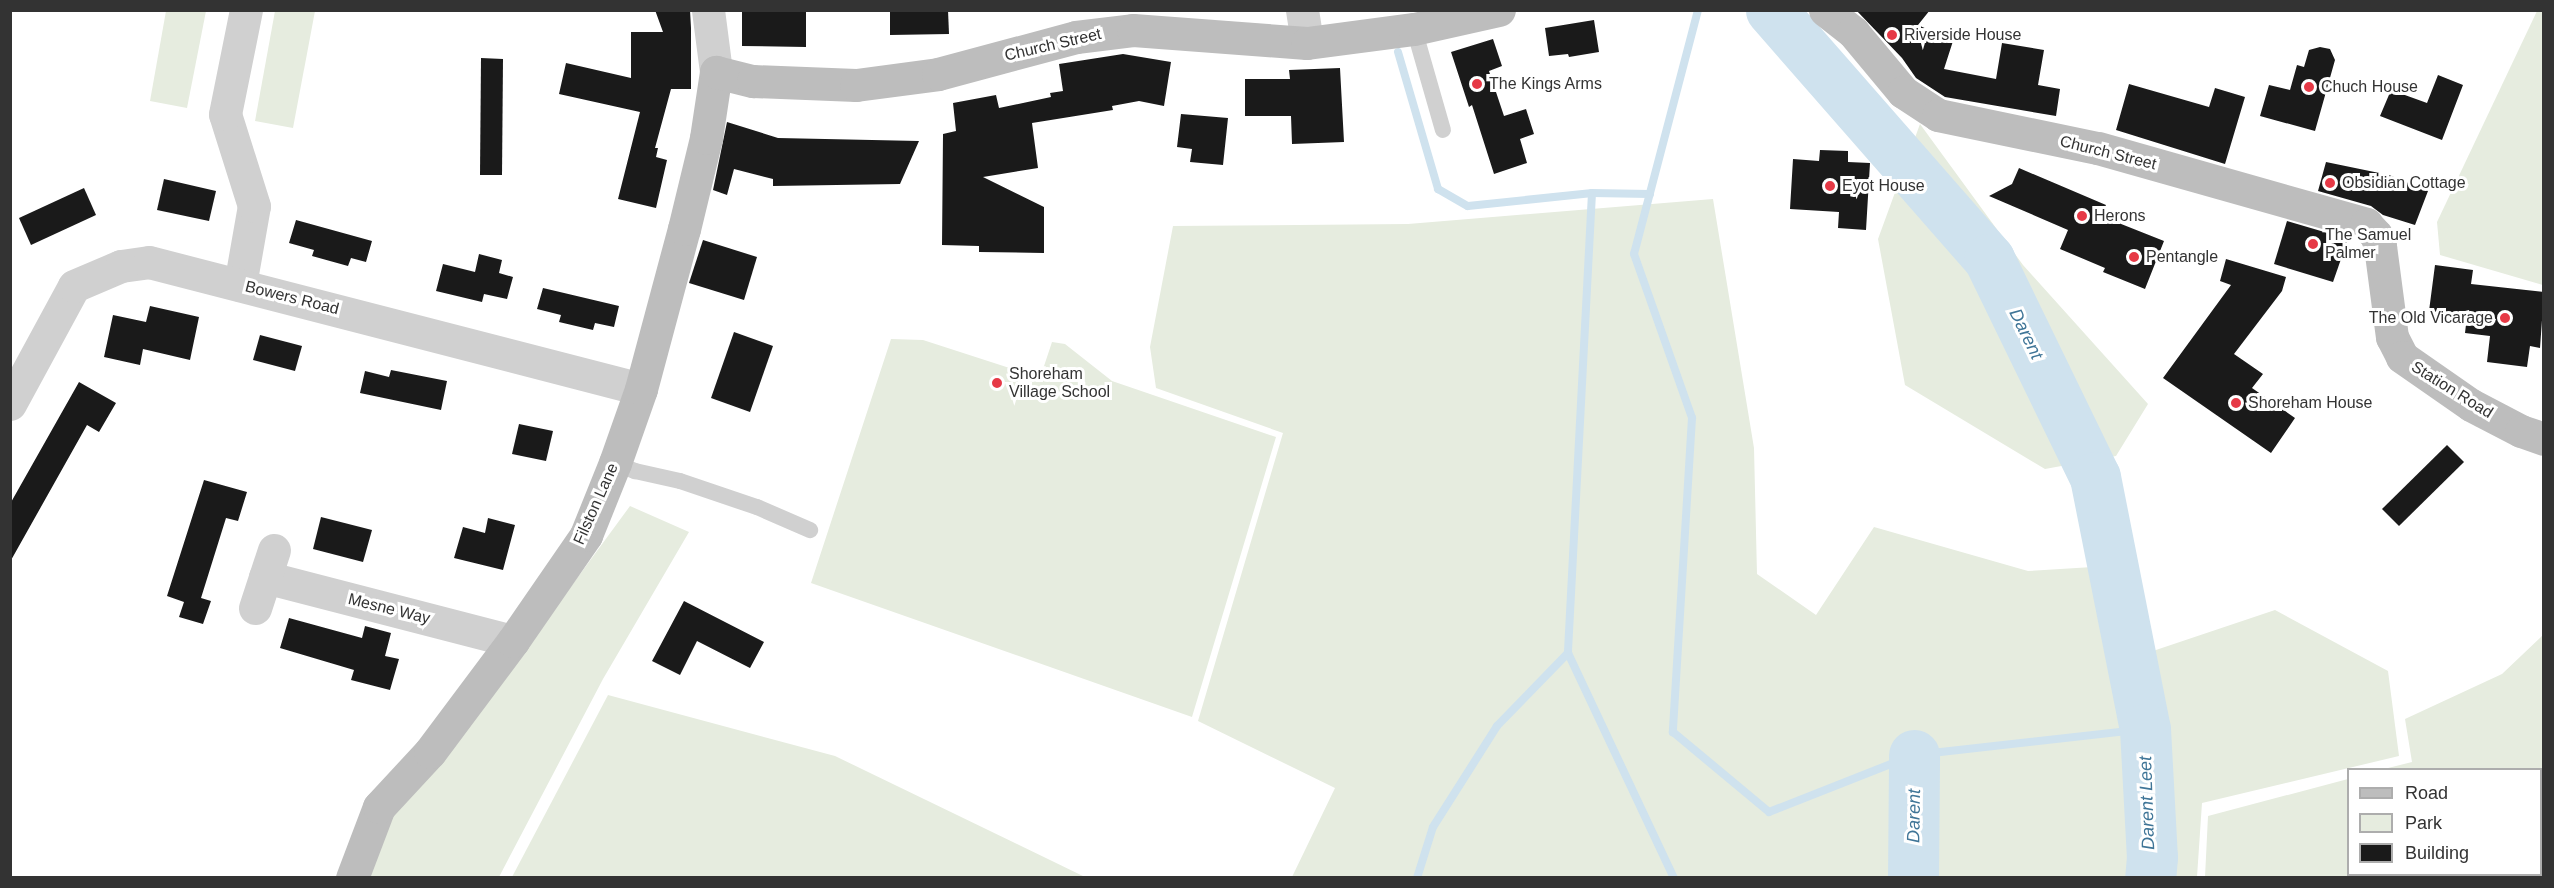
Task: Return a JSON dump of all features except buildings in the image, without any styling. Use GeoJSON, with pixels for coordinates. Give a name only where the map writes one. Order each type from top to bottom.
{"type":"FeatureCollection","features":[{"type":"Feature","properties":{"kind":"street"},"geometry":{"type":"LineString","coordinates":[[240,285],[254,206],[225,114],[246,10]]}},
{"type":"Feature","properties":{"kind":"street"},"geometry":{"type":"LineString","coordinates":[[708,10],[716,72]]}},
{"type":"Feature","properties":{"kind":"street"},"geometry":{"type":"LineString","coordinates":[[1302,10],[1307,43]]}},
{"type":"Feature","properties":{"kind":"street","name":"Church Street"},"geometry":{"type":"LineString","coordinates":[[716,72],[753,81],[856,84],[938,74],[1076,37],[1133,30],[1307,43],[1414,29],[1499,10]]}},
{"type":"Feature","properties":{"kind":"street","name":"Church Street"},"geometry":{"type":"LineString","coordinates":[[1825,10],[1853,32],[1903,92],[1938,115],[2098,148],[2353,219],[2372,228],[2376,235],[2383,281]]}},
{"type":"Feature","properties":{"kind":"street","name":"Filston Lane"},"geometry":{"type":"LineString","coordinates":[[352,878],[379,807],[430,752],[513,641],[586,535],[641,389],[706,138],[716,72]]}},
{"type":"Feature","properties":{"kind":"street","name":"Bowers Road"},"geometry":{"type":"LineString","coordinates":[[10,404],[74,286],[121,266],[148,262],[641,389]]}},
{"type":"Feature","properties":{"kind":"street","name":"Station Road"},"geometry":{"type":"LineString","coordinates":[[2383,281],[2392,337],[2402,357],[2471,405],[2522,431],[2544,439]]}},
{"type":"Feature","properties":{"kind":"street","name":"Mesne Way"},"geometry":{"type":"LineString","coordinates":[[255,608],[269,564],[513,641]]}},
{"type":"Feature","properties":{"kind":"lane"},"geometry":{"type":"LineString","coordinates":[[1414,29],[1443,130]]}},
{"type":"Feature","properties":{"kind":"lane"},"geometry":{"type":"LineString","coordinates":[[615,463],[635,471],[680,481],[757,507],[810,530]]}},
{"type":"Feature","properties":{"kind":"green space"},"geometry":{"type":"Polygon","coordinates":[[[166,11],[206,11],[187,108],[150,101],[166,11]]]}},
{"type":"Feature","properties":{"kind":"green space"},"geometry":{"type":"Polygon","coordinates":[[[275,11],[315,11],[293,128],[255,121],[275,11]]]}},
{"type":"Feature","properties":{"kind":"green space"},"geometry":{"type":"Polygon","coordinates":[[[2537,11],[2544,11],[2543,285],[2440,255],[2437,222],[2537,11]]]}},
{"type":"Feature","properties":{"kind":"green space"},"geometry":{"type":"Polygon","coordinates":[[[1920,124],[2023,265],[2148,404],[2116,456],[2045,469],[1905,385],[1878,239],[1920,124]]]}},
{"type":"Feature","properties":{"kind":"green space"},"geometry":{"type":"Polygon","coordinates":[[[1713,199],[1754,448],[1757,574],[1816,615],[1874,527],[2028,571],[2125,565],[2144,654],[2275,610],[2388,671],[2399,756],[2202,803],[2197,877],[1292,877],[1335,788],[1198,721],[1283,433],[1156,388],[1150,347],[1173,226],[1408,224],[1713,199]]]}},
{"type":"Feature","properties":{"kind":"green space","name":"Shoreham Village School"},"geometry":{"type":"Polygon","coordinates":[[[891,339],[923,340],[1040,378],[1052,342],[1065,344],[1112,381],[1276,437],[1192,717],[811,583],[891,339]]]}},
{"type":"Feature","properties":{"kind":"green space"},"geometry":{"type":"Polygon","coordinates":[[[630,506],[689,532],[603,679],[499,877],[367,878],[390,818],[509,671],[630,506]]]}},
{"type":"Feature","properties":{"kind":"green space"},"geometry":{"type":"Polygon","coordinates":[[[2543,635],[2542,877],[2205,877],[2208,816],[2347,779],[2347,876],[2542,876],[2542,768],[2388,768],[2412,762],[2405,719],[2502,674],[2543,635]]]}},
{"type":"Feature","properties":{"kind":"green space"},"geometry":{"type":"Polygon","coordinates":[[[608,695],[835,756],[1085,877],[512,877],[608,695]]]}},
{"type":"Feature","properties":{"kind":"waterway"},"geometry":{"type":"LineString","coordinates":[[1698,10],[1634,254],[1692,418],[1673,732],[1769,812],[1914,755],[2145,729]]}},
{"type":"Feature","properties":{"kind":"waterway","name":"Darent"},"geometry":{"type":"LineString","coordinates":[[1771,10],[1989,259],[2095,477],[2145,729],[2152,857],[2150,878]]}},
{"type":"Feature","properties":{"kind":"waterway"},"geometry":{"type":"LineString","coordinates":[[1398,52],[1438,189],[1468,206],[1592,193],[1650,194]]}},
{"type":"Feature","properties":{"kind":"waterway"},"geometry":{"type":"LineString","coordinates":[[1592,193],[1568,653],[1674,878]]}},
{"type":"Feature","properties":{"kind":"waterway"},"geometry":{"type":"LineString","coordinates":[[1417,878],[1433,827],[1497,726],[1568,653]]}},
{"type":"Feature","properties":{"kind":"waterway","name":"Darent"},"geometry":{"type":"LineString","coordinates":[[1913,878],[1914,755]]}},
{"type":"Feature","properties":{"kind":"place","name":"Riverside House"},"geometry":{"type":"Point","coordinates":[1892,35]}},
{"type":"Feature","properties":{"kind":"place","name":"The Kings Arms"},"geometry":{"type":"Point","coordinates":[1477,84]}},
{"type":"Feature","properties":{"kind":"place","name":"Chuch House"},"geometry":{"type":"Point","coordinates":[2309,87]}},
{"type":"Feature","properties":{"kind":"place","name":"Obsidian Cottage"},"geometry":{"type":"Point","coordinates":[2330,183]}},
{"type":"Feature","properties":{"kind":"place","name":"Eyot House"},"geometry":{"type":"Point","coordinates":[1830,186]}},
{"type":"Feature","properties":{"kind":"place","name":"Herons"},"geometry":{"type":"Point","coordinates":[2082,216]}},
{"type":"Feature","properties":{"kind":"place","name":"The Samuel Palmer"},"geometry":{"type":"Point","coordinates":[2313,244]}},
{"type":"Feature","properties":{"kind":"place","name":"Pentangle"},"geometry":{"type":"Point","coordinates":[2134,257]}},
{"type":"Feature","properties":{"kind":"place","name":"The Old Vicarage"},"geometry":{"type":"Point","coordinates":[2505,318]}},
{"type":"Feature","properties":{"kind":"place","name":"Shoreham Village School"},"geometry":{"type":"Point","coordinates":[997,383]}},
{"type":"Feature","properties":{"kind":"place","name":"Shoreham House"},"geometry":{"type":"Point","coordinates":[2236,403]}},
{"type":"Feature","properties":{"kind":"water label","name":"Darent Leet"},"geometry":{"type":"Point","coordinates":[2147,803]}}]}
